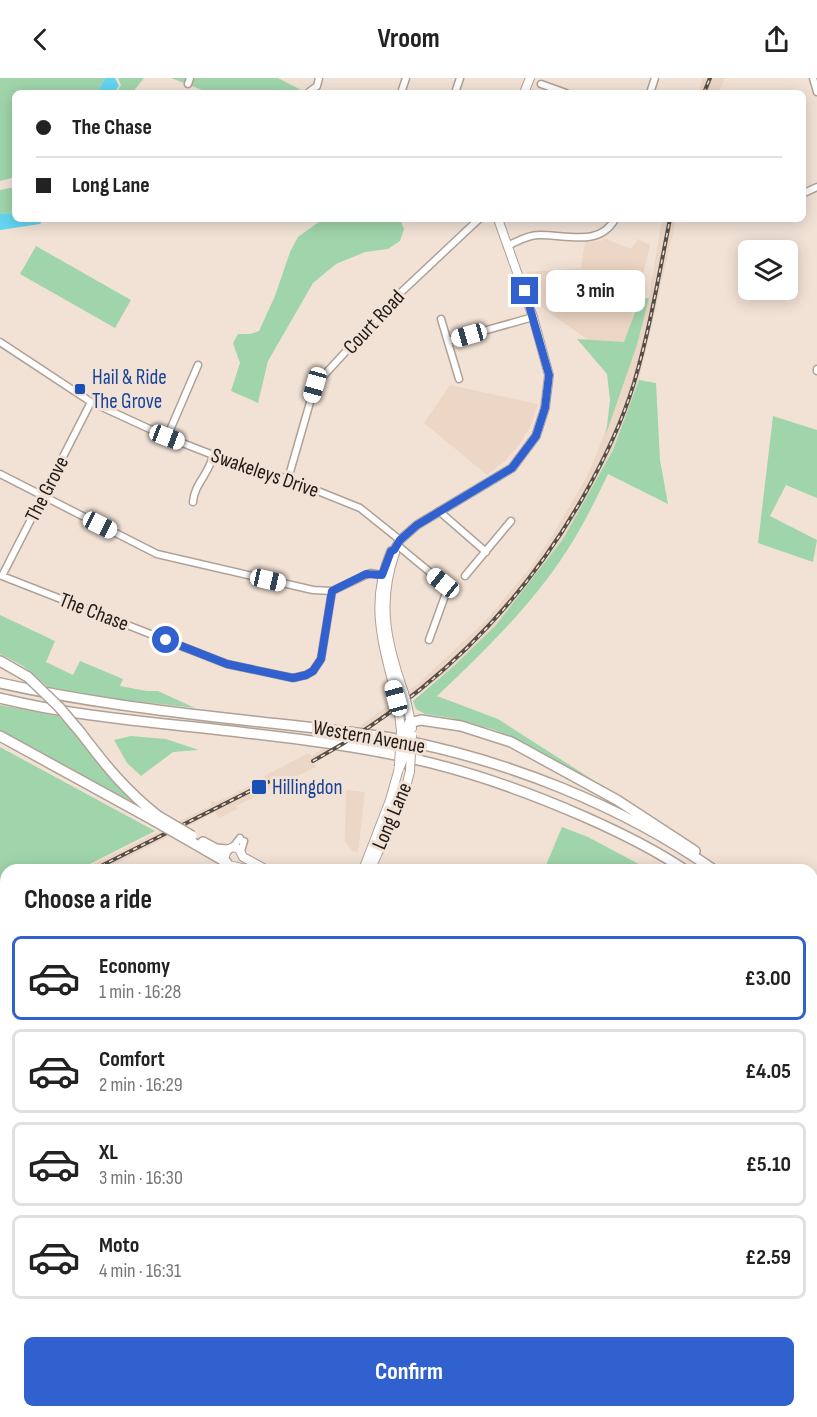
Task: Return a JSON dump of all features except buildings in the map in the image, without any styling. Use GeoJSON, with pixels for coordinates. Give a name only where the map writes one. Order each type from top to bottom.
{"type":"FeatureCollection","features":[{"type":"Feature","properties":{"kind":"highway"},"geometry":{"type":"LineString","coordinates":[[0,661],[28,677],[59,707],[121,784],[155,818]]}},
{"type":"Feature","properties":{"kind":"highway","name":"Western Avenue"},"geometry":{"type":"LineString","coordinates":[[0,683],[64,696],[132,706],[375,736],[447,752],[525,775],[579,796],[656,834],[704,864]]}},
{"type":"Feature","properties":{"kind":"highway","name":"Western Avenue"},"geometry":{"type":"LineString","coordinates":[[0,698],[49,709],[279,737],[431,763],[502,784],[560,806],[620,832],[675,864]]}},
{"type":"Feature","properties":{"kind":"highway"},"geometry":{"type":"LineString","coordinates":[[399,768],[405,753],[407,725],[411,721],[421,720],[461,726],[493,735],[519,746],[647,818],[712,864]]}},
{"type":"Feature","properties":{"kind":"highway"},"geometry":{"type":"LineString","coordinates":[[0,736],[155,818],[226,862]]}},
{"type":"Feature","properties":{"kind":"highway"},"geometry":{"type":"LineString","coordinates":[[197,842],[216,849],[230,848]]}},
{"type":"Feature","properties":{"kind":"main road","name":"Long Lane"},"geometry":{"type":"LineString","coordinates":[[411,721],[408,707],[400,695],[380,630],[379,597],[382,575],[391,551],[417,525],[512,468],[536,436],[545,408],[549,375],[533,316],[499,222]]}},
{"type":"Feature","properties":{"kind":"main road","name":"Long Lane"},"geometry":{"type":"LineString","coordinates":[[373,864],[403,799],[410,771],[407,733],[399,713],[400,695],[386,620],[386,585],[397,545]]}},
{"type":"Feature","properties":{"kind":"main road","name":"Long Lane"},"geometry":{"type":"LineString","coordinates":[[365,864],[390,800],[399,768]]}},
{"type":"Feature","properties":{"kind":"main road"},"geometry":{"type":"LineString","coordinates":[[226,862],[224,855],[230,848],[258,864]]}},
{"type":"Feature","properties":{"kind":"main road"},"geometry":{"type":"LineString","coordinates":[[237,864],[242,854]]}},
{"type":"Feature","properties":{"kind":"street"},"geometry":{"type":"LineString","coordinates":[[813,78],[817,92]]}},
{"type":"Feature","properties":{"kind":"street"},"geometry":{"type":"LineString","coordinates":[[541,84],[558,90]]}},
{"type":"Feature","properties":{"kind":"street","name":"Court Road"},"geometry":{"type":"LineString","coordinates":[[288,479],[315,385],[396,297],[476,222]]}},
{"type":"Feature","properties":{"kind":"street"},"geometry":{"type":"LineString","coordinates":[[507,246],[537,235],[588,238],[597,236],[613,222]]}},
{"type":"Feature","properties":{"kind":"street"},"geometry":{"type":"LineString","coordinates":[[448,341],[533,316]]}},
{"type":"Feature","properties":{"kind":"street"},"geometry":{"type":"LineString","coordinates":[[441,319],[459,379]]}},
{"type":"Feature","properties":{"kind":"street","name":"Swakeleys Drive"},"geometry":{"type":"LineString","coordinates":[[0,342],[91,402],[167,437],[213,455],[288,479],[360,508],[397,545],[443,583],[446,593],[429,640]]}},
{"type":"Feature","properties":{"kind":"street"},"geometry":{"type":"LineString","coordinates":[[167,437],[198,365]]}},
{"type":"Feature","properties":{"kind":"street","name":"The Grove"},"geometry":{"type":"LineString","coordinates":[[2,576],[3,568],[44,496],[91,402]]}},
{"type":"Feature","properties":{"kind":"street"},"geometry":{"type":"LineString","coordinates":[[193,502],[194,493],[212,465],[213,455]]}},
{"type":"Feature","properties":{"kind":"street"},"geometry":{"type":"LineString","coordinates":[[0,474],[157,554],[313,591],[332,591],[366,574],[382,575]]}},
{"type":"Feature","properties":{"kind":"street"},"geometry":{"type":"LineString","coordinates":[[439,511],[486,552]]}},
{"type":"Feature","properties":{"kind":"street"},"geometry":{"type":"LineString","coordinates":[[465,576],[511,521]]}},
{"type":"Feature","properties":{"kind":"street","name":"The Chase"},"geometry":{"type":"LineString","coordinates":[[2,576],[227,664],[293,678],[313,671],[321,659],[332,591]]}},
{"type":"Feature","properties":{"kind":"street"},"geometry":{"type":"LineString","coordinates":[[230,848],[242,840],[242,854]]}},
{"type":"Feature","properties":{"kind":"shaded area"},"geometry":{"type":"Polygon","coordinates":[[[703,78],[725,78],[719,90],[699,90],[703,78]]]}},
{"type":"Feature","properties":{"kind":"shaded area"},"geometry":{"type":"Polygon","coordinates":[[[662,222],[675,222],[639,380],[613,450],[563,539],[496,625],[455,665],[414,698],[365,732],[314,762],[316,767],[236,806],[237,809],[219,818],[215,812],[115,864],[93,864],[212,805],[210,802],[215,803],[309,753],[311,756],[360,726],[419,683],[485,621],[530,568],[551,538],[586,478],[637,345],[649,298],[662,222]]]}},
{"type":"Feature","properties":{"kind":"shaded area"},"geometry":{"type":"Polygon","coordinates":[[[604,238],[631,249],[638,239],[650,245],[622,364],[540,306],[527,272],[581,268],[585,242],[601,241],[604,238]]]}},
{"type":"Feature","properties":{"kind":"shaded area"},"geometry":{"type":"Polygon","coordinates":[[[450,385],[538,404],[531,425],[519,445],[505,461],[487,475],[424,423],[450,385]]]}},
{"type":"Feature","properties":{"kind":"shaded area"},"geometry":{"type":"Polygon","coordinates":[[[346,790],[365,792],[358,852],[352,851],[345,841],[346,790]]]}},
{"type":"Feature","properties":{"kind":"green space"},"geometry":{"type":"Polygon","coordinates":[[[0,78],[105,78],[99,90],[12,90],[12,178],[0,181],[0,78]]]}},
{"type":"Feature","properties":{"kind":"green space"},"geometry":{"type":"Polygon","coordinates":[[[118,78],[144,78],[134,90],[118,90],[121,85],[118,78]]]}},
{"type":"Feature","properties":{"kind":"green space"},"geometry":{"type":"Polygon","coordinates":[[[171,78],[278,78],[301,90],[202,90],[171,78]]]}},
{"type":"Feature","properties":{"kind":"green space"},"geometry":{"type":"Polygon","coordinates":[[[12,188],[12,213],[0,214],[0,190],[12,188]]]}},
{"type":"Feature","properties":{"kind":"green space"},"geometry":{"type":"Polygon","coordinates":[[[319,222],[401,222],[404,229],[400,241],[388,249],[365,252],[336,264],[313,283],[268,361],[258,403],[231,391],[240,363],[233,343],[238,334],[259,331],[298,237],[319,222]]]}},
{"type":"Feature","properties":{"kind":"green space"},"geometry":{"type":"Polygon","coordinates":[[[36,246],[131,300],[115,328],[20,274],[36,246]]]}},
{"type":"Feature","properties":{"kind":"green space"},"geometry":{"type":"Polygon","coordinates":[[[649,298],[637,345],[606,434],[610,400],[607,374],[577,339],[624,342],[640,299],[649,298]]]}},
{"type":"Feature","properties":{"kind":"green space"},"geometry":{"type":"Polygon","coordinates":[[[639,380],[656,383],[660,460],[668,504],[608,474],[562,558],[530,601],[437,696],[498,719],[621,798],[536,749],[495,730],[451,718],[425,714],[416,709],[413,701],[455,665],[496,625],[563,539],[613,450],[639,380]]]}},
{"type":"Feature","properties":{"kind":"green space"},"geometry":{"type":"Polygon","coordinates":[[[773,416],[817,430],[817,498],[786,485],[770,516],[817,540],[813,562],[758,543],[773,416]]]}},
{"type":"Feature","properties":{"kind":"green space"},"geometry":{"type":"Polygon","coordinates":[[[0,615],[55,641],[46,662],[73,675],[80,661],[123,679],[120,686],[158,691],[195,708],[99,697],[49,688],[23,666],[0,654],[0,615]]]}},
{"type":"Feature","properties":{"kind":"green space"},"geometry":{"type":"Polygon","coordinates":[[[0,705],[58,716],[80,738],[99,765],[134,803],[0,731],[0,705]]]}},
{"type":"Feature","properties":{"kind":"green space"},"geometry":{"type":"Polygon","coordinates":[[[131,736],[166,739],[199,750],[173,752],[141,776],[127,763],[114,740],[131,736]]]}},
{"type":"Feature","properties":{"kind":"green space"},"geometry":{"type":"Polygon","coordinates":[[[0,747],[155,831],[90,864],[0,864],[0,747]]]}},
{"type":"Feature","properties":{"kind":"green space"},"geometry":{"type":"Polygon","coordinates":[[[562,827],[588,837],[639,864],[547,864],[562,827]]]}},
{"type":"Feature","properties":{"kind":"water"},"geometry":{"type":"Polygon","coordinates":[[[105,78],[115,78],[119,86],[116,90],[99,90],[105,78]]]}},
{"type":"Feature","properties":{"kind":"water"},"geometry":{"type":"Polygon","coordinates":[[[12,213],[12,222],[41,222],[0,230],[0,214],[12,213]]]}},
{"type":"Feature","properties":{"kind":"railway"},"geometry":{"type":"LineString","coordinates":[[705,90],[710,78]]}},
{"type":"Feature","properties":{"kind":"railway"},"geometry":{"type":"LineString","coordinates":[[313,761],[355,736],[432,680],[499,615],[529,579],[556,540],[597,471],[618,428],[629,398],[650,322],[669,222]]}},
{"type":"Feature","properties":{"kind":"railway"},"geometry":{"type":"LineString","coordinates":[[105,864],[268,782]]}},
{"type":"Feature","properties":{"kind":"place","name":"Hail & Ride The Grove"},"geometry":{"type":"Point","coordinates":[80,389]}},
{"type":"Feature","properties":{"kind":"place","name":"Hillingdon"},"geometry":{"type":"Point","coordinates":[259,787]}},
{"type":"Feature","properties":{"kind":"route"},"geometry":{"type":"LineString","coordinates":[[166,640],[227,664],[264,672],[293,678],[313,671],[321,659],[332,591],[366,574],[382,575],[391,551],[400,540],[417,525],[512,468],[536,436],[545,408],[549,375],[525,291]]}}]}
